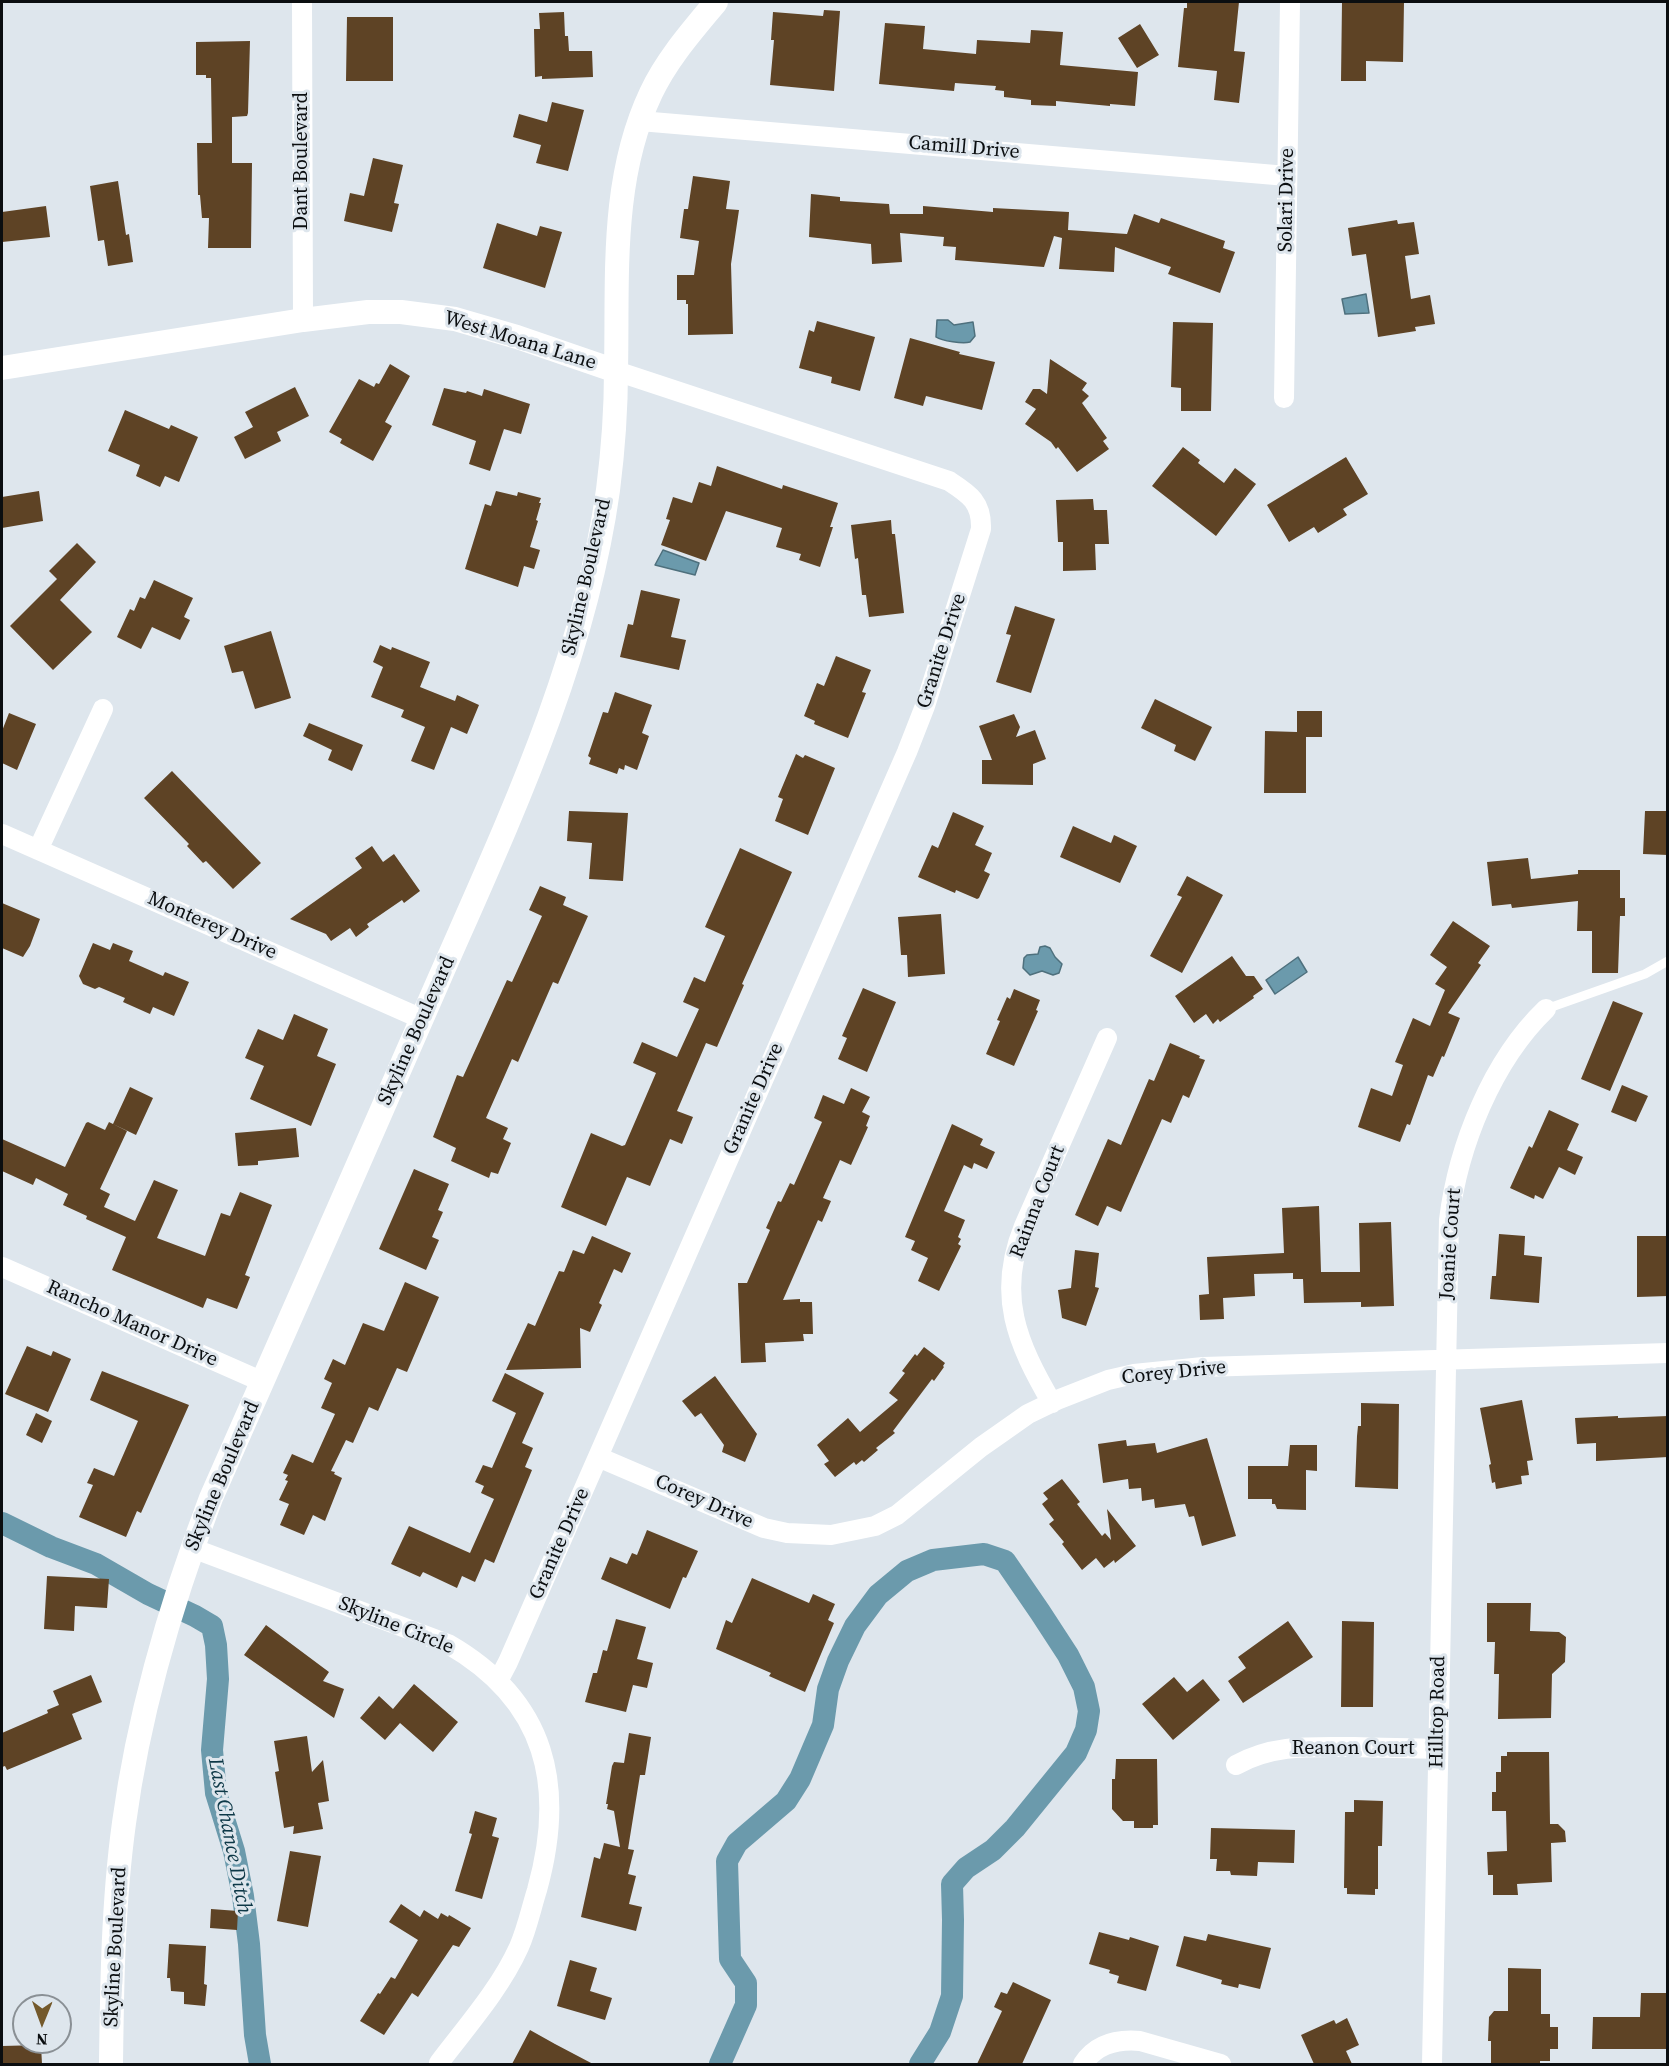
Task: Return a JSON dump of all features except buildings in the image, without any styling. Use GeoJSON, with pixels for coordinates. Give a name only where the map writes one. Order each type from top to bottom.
{"type":"FeatureCollection","features":[{"type":"Feature","properties":{"kind":"street","name":"Dant Boulevard"},"geometry":{"type":"LineString","coordinates":[[302,2],[303,320]]}},
{"type":"Feature","properties":{"kind":"street","name":"Skyline Boulevard"},"geometry":{"type":"LineString","coordinates":[[111,2064],[113,1949],[117,1885],[136,1749],[151,1687],[192,1548],[212,1498],[514,811],[540,745],[576,637],[600,540],[614,434],[617,254],[621,200],[634,138],[650,95],[668,61],[716,2]]}},
{"type":"Feature","properties":{"kind":"street","name":"Solari Drive"},"geometry":{"type":"LineString","coordinates":[[1284,398],[1290,2]]}},
{"type":"Feature","properties":{"kind":"street","name":"Camill Drive"},"geometry":{"type":"LineString","coordinates":[[640,121],[1287,176]]}},
{"type":"Feature","properties":{"kind":"street","name":"West Moana Lane"},"geometry":{"type":"LineString","coordinates":[[2,368],[303,320],[368,312],[427,314],[455,319],[518,337],[949,481],[967,492],[979,507]]}},
{"type":"Feature","properties":{"kind":"street","name":"Granite Drive"},"geometry":{"type":"LineString","coordinates":[[498,1681],[914,734],[978,544],[982,518],[979,507]]}},
{"type":"Feature","properties":{"kind":"street"},"geometry":{"type":"LineString","coordinates":[[38,850],[103,709]]}},
{"type":"Feature","properties":{"kind":"street","name":"Monterey Drive"},"geometry":{"type":"LineString","coordinates":[[2,834],[422,1019]]}},
{"type":"Feature","properties":{"kind":"street","name":"Joanie Court"},"geometry":{"type":"LineString","coordinates":[[1445,1359],[1447,1238],[1456,1178],[1472,1130],[1493,1082],[1531,1023],[1546,1009]]}},
{"type":"Feature","properties":{"kind":"street","name":"Rainna Court"},"geometry":{"type":"LineString","coordinates":[[1052,1403],[1035,1374],[1016,1331],[1011,1288],[1013,1264],[1021,1235],[1107,1038]]}},
{"type":"Feature","properties":{"kind":"street","name":"Rancho Manor Drive"},"geometry":{"type":"LineString","coordinates":[[2,1267],[263,1382]]}},
{"type":"Feature","properties":{"kind":"street","name":"Corey Drive"},"geometry":{"type":"LineString","coordinates":[[598,1456],[764,1528],[787,1533],[831,1535],[875,1526],[897,1515],[981,1447],[1028,1414],[1108,1380],[1154,1371],[1203,1367],[1668,1353]]}},
{"type":"Feature","properties":{"kind":"street","name":"Hilltop Road"},"geometry":{"type":"LineString","coordinates":[[1432,2064],[1445,1359]]}},
{"type":"Feature","properties":{"kind":"street","name":"Skyline Circle"},"geometry":{"type":"LineString","coordinates":[[192,1548],[426,1635],[467,1655],[498,1681],[526,1718],[544,1759],[550,1804],[546,1853],[519,1946],[496,1986],[439,2063]]}},
{"type":"Feature","properties":{"kind":"street","name":"Reanon Court"},"geometry":{"type":"LineString","coordinates":[[1236,1765],[1268,1751],[1300,1747],[1438,1749]]}},
{"type":"Feature","properties":{"kind":"street"},"geometry":{"type":"LineString","coordinates":[[1083,2064],[1089,2055],[1099,2048],[1111,2042],[1126,2040],[1140,2041],[1221,2064]]}},
{"type":"Feature","properties":{"kind":"lane"},"geometry":{"type":"LineString","coordinates":[[1546,1009],[1645,974],[1668,961]]}},
{"type":"Feature","properties":{"kind":"water"},"geometry":{"type":"Polygon","coordinates":[[[1366,294],[1369,313],[1345,314],[1342,299],[1366,294]]]}},
{"type":"Feature","properties":{"kind":"water"},"geometry":{"type":"Polygon","coordinates":[[[937,320],[948,320],[954,325],[973,322],[975,336],[967,343],[936,337],[937,320]]]}},
{"type":"Feature","properties":{"kind":"water"},"geometry":{"type":"Polygon","coordinates":[[[663,550],[699,563],[695,575],[655,565],[663,550]]]}},
{"type":"Feature","properties":{"kind":"water"},"geometry":{"type":"Polygon","coordinates":[[[1040,947],[1050,948],[1062,964],[1059,973],[1053,975],[1042,971],[1030,975],[1023,968],[1024,958],[1027,955],[1038,954],[1040,947]]]}},
{"type":"Feature","properties":{"kind":"water"},"geometry":{"type":"Polygon","coordinates":[[[1298,957],[1307,972],[1275,994],[1266,980],[1298,957]]]}},
{"type":"Feature","properties":{"kind":"waterway","name":"Last Chance Ditch"},"geometry":{"type":"LineString","coordinates":[[2,1523],[51,1547],[96,1564],[148,1594],[212,1626],[216,1645],[218,1679],[212,1750],[216,1793],[234,1851],[243,1896],[249,1944],[255,2035],[260,2064]]}},
{"type":"Feature","properties":{"kind":"waterway","name":"Last Chance Ditch"},"geometry":{"type":"LineString","coordinates":[[720,2064],[746,2005],[746,1983],[730,1959],[727,1861],[737,1843],[786,1801],[800,1779],[823,1725],[828,1689],[838,1661],[855,1626],[878,1595],[907,1571],[933,1560],[984,1554],[1005,1561],[1040,1612],[1068,1655],[1084,1687],[1089,1711],[1086,1730],[1076,1753],[1015,1828],[993,1850],[966,1868],[952,1884],[952,1996],[940,2032],[920,2064]]}}]}
